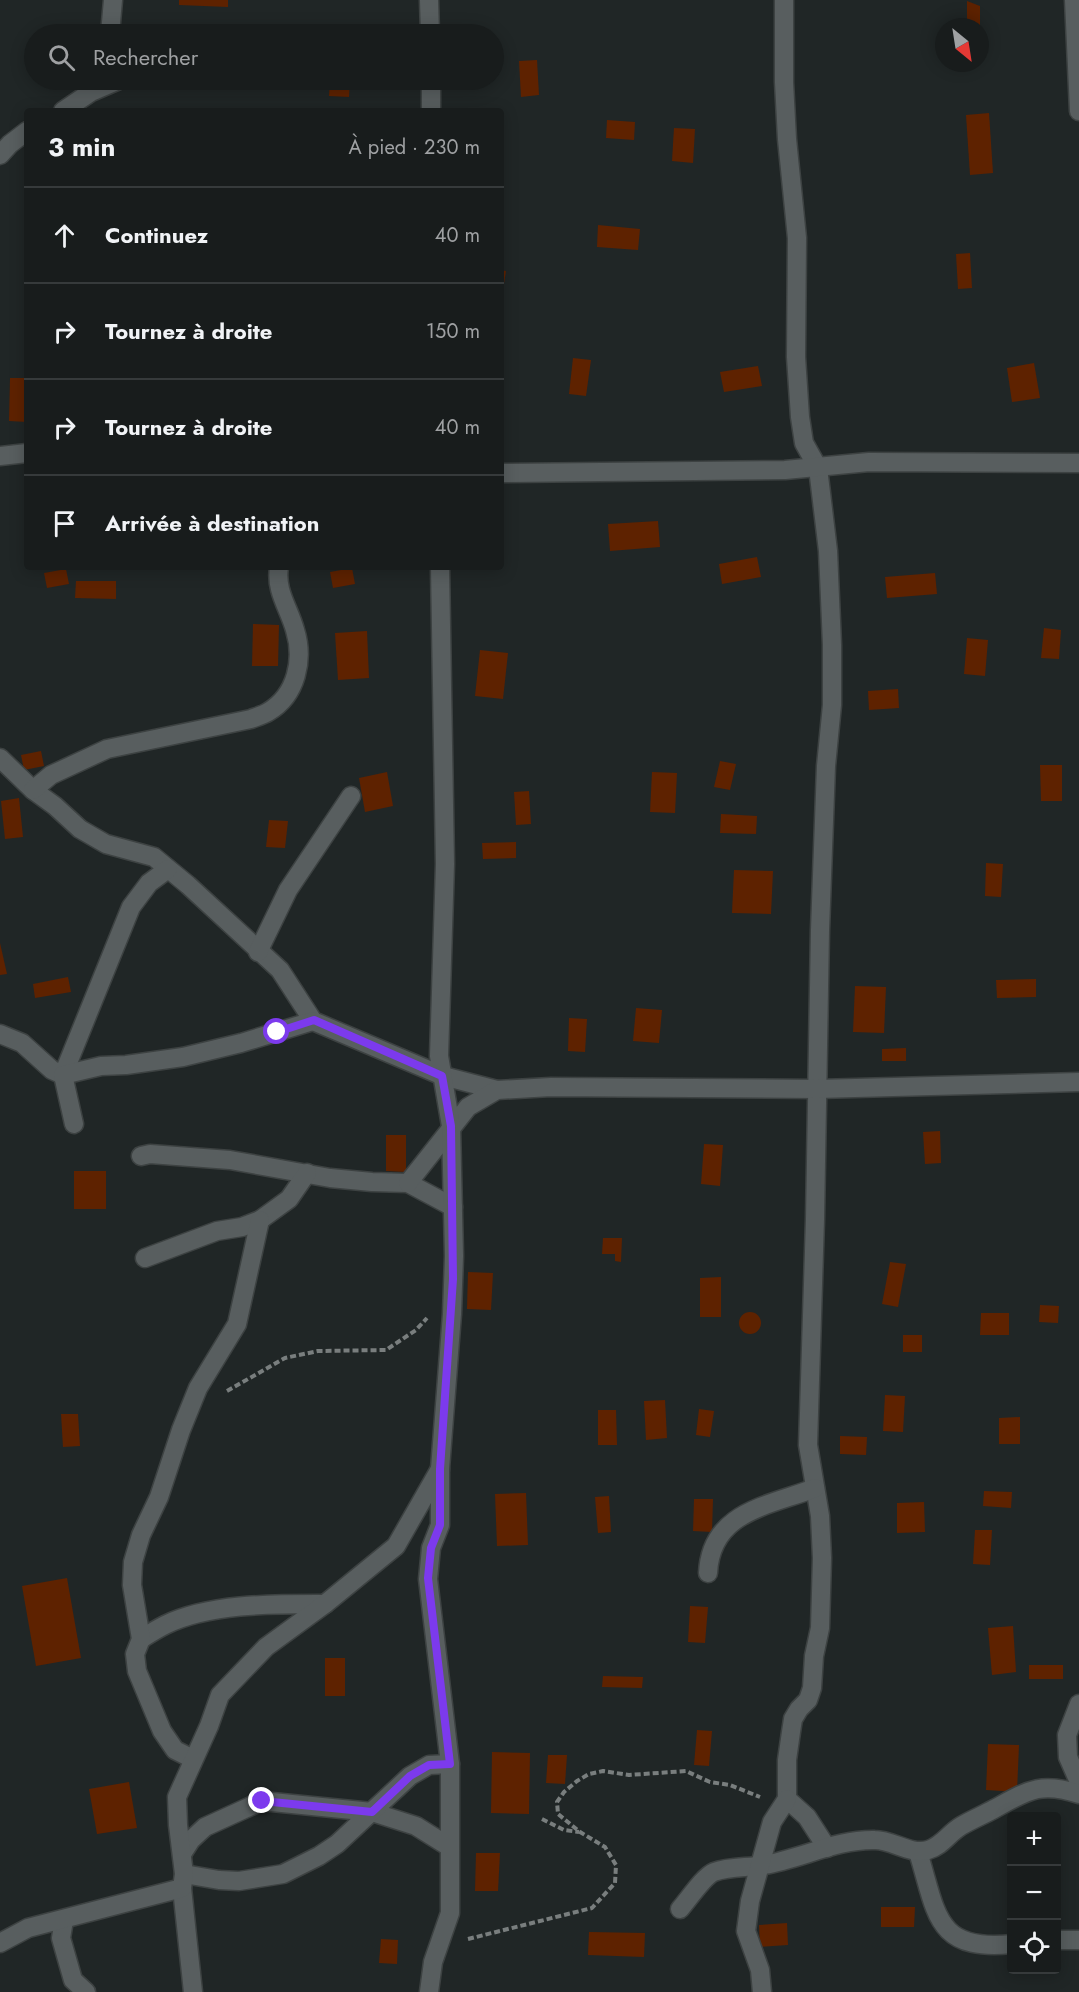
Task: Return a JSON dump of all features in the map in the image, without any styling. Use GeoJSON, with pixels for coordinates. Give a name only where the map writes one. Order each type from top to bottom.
{"type":"FeatureCollection","features":[{"type":"Feature","properties":{"kind":"street"},"geometry":{"type":"LineString","coordinates":[[111,24],[113,0]]}},
{"type":"Feature","properties":{"kind":"street"},"geometry":{"type":"LineString","coordinates":[[429,0],[430,24]]}},
{"type":"Feature","properties":{"kind":"street"},"geometry":{"type":"LineString","coordinates":[[762,1992],[760,1970],[746,1931],[750,1901],[772,1822],[788,1799],[787,1760],[790,1732],[793,1719],[808,1700],[812,1688],[814,1656],[820,1628],[822,1547],[820,1516],[808,1445],[822,883],[826,766],[832,705],[828,551],[818,468],[804,443],[800,417],[796,357],[797,238],[787,139],[784,0]]}},
{"type":"Feature","properties":{"kind":"street"},"geometry":{"type":"LineString","coordinates":[[1074,0],[1079,111]]}},
{"type":"Feature","properties":{"kind":"street"},"geometry":{"type":"LineString","coordinates":[[66,108],[87,90]]}},
{"type":"Feature","properties":{"kind":"street"},"geometry":{"type":"LineString","coordinates":[[92,90],[93,108]]}},
{"type":"Feature","properties":{"kind":"street"},"geometry":{"type":"LineString","coordinates":[[430,90],[431,108]]}},
{"type":"Feature","properties":{"kind":"street"},"geometry":{"type":"LineString","coordinates":[[0,155],[24,134]]}},
{"type":"Feature","properties":{"kind":"street"},"geometry":{"type":"LineString","coordinates":[[0,456],[24,453]]}},
{"type":"Feature","properties":{"kind":"street"},"geometry":{"type":"LineString","coordinates":[[504,473],[785,470],[869,462],[1079,463]]}},
{"type":"Feature","properties":{"kind":"street"},"geometry":{"type":"LineString","coordinates":[[33,790],[51,774],[107,749],[251,719],[269,712],[282,701],[293,685],[301,656],[295,629],[279,589],[279,570]]}},
{"type":"Feature","properties":{"kind":"street"},"geometry":{"type":"LineString","coordinates":[[429,1992],[433,1962],[450,1912],[448,1846],[450,1764],[428,1578],[431,1548],[440,1525],[440,1469],[453,1302],[451,1126],[439,1056],[445,864],[440,570]]}},
{"type":"Feature","properties":{"kind":"street"},"geometry":{"type":"LineString","coordinates":[[0,758],[33,790],[80,829],[106,844],[154,857],[188,885],[280,970],[314,1020],[442,1076],[497,1090],[551,1087],[817,1089],[1079,1082]]}},
{"type":"Feature","properties":{"kind":"street"},"geometry":{"type":"LineString","coordinates":[[258,952],[288,890],[351,796]]}},
{"type":"Feature","properties":{"kind":"street"},"geometry":{"type":"LineString","coordinates":[[74,1124],[63,1075],[131,907],[149,883],[168,869]]}},
{"type":"Feature","properties":{"kind":"street"},"geometry":{"type":"LineString","coordinates":[[0,1034],[22,1043],[52,1070],[63,1075],[101,1066],[183,1057],[241,1043],[314,1020]]}},
{"type":"Feature","properties":{"kind":"street"},"geometry":{"type":"LineString","coordinates":[[408,1183],[468,1107],[497,1090]]}},
{"type":"Feature","properties":{"kind":"street"},"geometry":{"type":"LineString","coordinates":[[141,1156],[150,1154],[230,1160],[330,1178],[408,1183],[453,1207]]}},
{"type":"Feature","properties":{"kind":"street"},"geometry":{"type":"LineString","coordinates":[[145,1258],[217,1231],[242,1227],[260,1220],[289,1199],[307,1173]]}},
{"type":"Feature","properties":{"kind":"street"},"geometry":{"type":"LineString","coordinates":[[193,1759],[175,1750],[162,1731],[137,1671],[135,1654],[141,1639],[132,1585],[133,1562],[141,1535],[159,1497],[181,1430],[198,1388],[237,1324],[260,1220]]}},
{"type":"Feature","properties":{"kind":"street"},"geometry":{"type":"LineString","coordinates":[[193,1992],[177,1797],[209,1726],[220,1695],[266,1647],[325,1604],[396,1546],[440,1469]]}},
{"type":"Feature","properties":{"kind":"street"},"geometry":{"type":"LineString","coordinates":[[708,1573],[709,1556],[722,1530],[734,1519],[748,1510],[816,1488]]}},
{"type":"Feature","properties":{"kind":"street"},"geometry":{"type":"LineString","coordinates":[[141,1639],[166,1624],[199,1614],[268,1604],[325,1604]]}},
{"type":"Feature","properties":{"kind":"street"},"geometry":{"type":"LineString","coordinates":[[1079,1704],[1067,1735],[1068,1756],[1079,1782]]}},
{"type":"Feature","properties":{"kind":"street"},"geometry":{"type":"LineString","coordinates":[[0,1942],[28,1928],[64,1920],[183,1881],[238,1881],[283,1874],[337,1844],[410,1776],[429,1765],[450,1764]]}},
{"type":"Feature","properties":{"kind":"street"},"geometry":{"type":"LineString","coordinates":[[680,1909],[711,1873],[729,1868],[761,1866],[854,1842],[876,1840],[891,1842],[918,1852],[931,1849],[962,1826],[1022,1793],[1043,1787],[1059,1787],[1079,1794]]}},
{"type":"Feature","properties":{"kind":"street"},"geometry":{"type":"LineString","coordinates":[[788,1799],[807,1817],[827,1848]]}},
{"type":"Feature","properties":{"kind":"street"},"geometry":{"type":"LineString","coordinates":[[182,1854],[191,1840],[205,1827],[262,1801],[372,1812],[416,1826],[448,1846]]}},
{"type":"Feature","properties":{"kind":"street"},"geometry":{"type":"LineString","coordinates":[[918,1852],[939,1919],[947,1930],[954,1937],[984,1946],[1007,1944]]}},
{"type":"Feature","properties":{"kind":"street"},"geometry":{"type":"LineString","coordinates":[[64,1920],[62,1938],[73,1980],[86,1992]]}},
{"type":"Feature","properties":{"kind":"street"},"geometry":{"type":"LineString","coordinates":[[1061,1940],[1079,1940]]}},
{"type":"Feature","properties":{"kind":"path"},"geometry":{"type":"LineString","coordinates":[[198,1388],[214,1395],[232,1389],[285,1358],[318,1351],[386,1350],[416,1329],[430,1314],[453,1302]]}},
{"type":"Feature","properties":{"kind":"path"},"geometry":{"type":"LineString","coordinates":[[438,1946],[592,1908],[615,1883],[616,1864],[605,1848],[558,1814],[557,1802],[564,1792],[589,1774],[603,1771],[629,1775],[686,1771],[710,1782],[730,1785],[769,1800],[788,1799]]}},
{"type":"Feature","properties":{"kind":"path"},"geometry":{"type":"LineString","coordinates":[[542,1819],[564,1830],[580,1832]]}},
{"type":"Feature","properties":{"kind":"building"},"geometry":{"type":"Polygon","coordinates":[[[179,0],[228,0],[228,7],[179,5],[179,0]]]}},
{"type":"Feature","properties":{"kind":"building"},"geometry":{"type":"Polygon","coordinates":[[[967,1],[980,6],[980,18],[967,18],[967,1]]]}},
{"type":"Feature","properties":{"kind":"building"},"geometry":{"type":"Polygon","coordinates":[[[537,60],[539,95],[521,97],[519,61],[537,60]]]}},
{"type":"Feature","properties":{"kind":"building"},"geometry":{"type":"Polygon","coordinates":[[[329,90],[349,90],[349,97],[329,96],[329,90]]]}},
{"type":"Feature","properties":{"kind":"building"},"geometry":{"type":"Polygon","coordinates":[[[989,113],[993,173],[970,175],[966,115],[989,113]]]}},
{"type":"Feature","properties":{"kind":"building"},"geometry":{"type":"Polygon","coordinates":[[[607,120],[635,122],[634,140],[606,138],[607,120]]]}},
{"type":"Feature","properties":{"kind":"building"},"geometry":{"type":"Polygon","coordinates":[[[674,128],[695,129],[693,163],[672,161],[674,128]]]}},
{"type":"Feature","properties":{"kind":"building"},"geometry":{"type":"Polygon","coordinates":[[[598,225],[640,229],[638,250],[597,247],[598,225]]]}},
{"type":"Feature","properties":{"kind":"building"},"geometry":{"type":"Polygon","coordinates":[[[970,253],[972,288],[958,289],[956,254],[970,253]]]}},
{"type":"Feature","properties":{"kind":"building"},"geometry":{"type":"Polygon","coordinates":[[[573,358],[591,360],[586,396],[569,394],[573,358]]]}},
{"type":"Feature","properties":{"kind":"building"},"geometry":{"type":"Polygon","coordinates":[[[1034,363],[1040,398],[1012,402],[1007,368],[1034,363]]]}},
{"type":"Feature","properties":{"kind":"building"},"geometry":{"type":"Polygon","coordinates":[[[758,366],[762,386],[724,392],[720,372],[758,366]]]}},
{"type":"Feature","properties":{"kind":"building"},"geometry":{"type":"Polygon","coordinates":[[[10,378],[24,378],[24,422],[9,421],[10,378]]]}},
{"type":"Feature","properties":{"kind":"building"},"geometry":{"type":"Polygon","coordinates":[[[658,521],[660,547],[610,551],[608,524],[658,521]]]}},
{"type":"Feature","properties":{"kind":"building"},"geometry":{"type":"Polygon","coordinates":[[[757,557],[761,577],[722,584],[719,564],[757,557]]]}},
{"type":"Feature","properties":{"kind":"building"},"geometry":{"type":"Polygon","coordinates":[[[66,570],[69,584],[47,588],[44,573],[66,570]]]}},
{"type":"Feature","properties":{"kind":"building"},"geometry":{"type":"Polygon","coordinates":[[[352,570],[355,584],[333,588],[330,572],[352,570]]]}},
{"type":"Feature","properties":{"kind":"building"},"geometry":{"type":"Polygon","coordinates":[[[935,573],[937,594],[887,598],[885,577],[935,573]]]}},
{"type":"Feature","properties":{"kind":"building"},"geometry":{"type":"Polygon","coordinates":[[[76,581],[116,581],[116,599],[75,598],[76,581]]]}},
{"type":"Feature","properties":{"kind":"building"},"geometry":{"type":"Polygon","coordinates":[[[253,624],[279,625],[278,666],[252,666],[253,624]]]}},
{"type":"Feature","properties":{"kind":"building"},"geometry":{"type":"Polygon","coordinates":[[[1044,628],[1061,630],[1059,659],[1041,658],[1044,628]]]}},
{"type":"Feature","properties":{"kind":"building"},"geometry":{"type":"Polygon","coordinates":[[[367,631],[369,678],[338,680],[335,633],[367,631]]]}},
{"type":"Feature","properties":{"kind":"building"},"geometry":{"type":"Polygon","coordinates":[[[967,638],[988,640],[985,676],[964,674],[967,638]]]}},
{"type":"Feature","properties":{"kind":"building"},"geometry":{"type":"Polygon","coordinates":[[[480,650],[508,653],[503,699],[475,696],[480,650]]]}},
{"type":"Feature","properties":{"kind":"building"},"geometry":{"type":"Polygon","coordinates":[[[898,689],[899,708],[869,710],[868,691],[898,689]]]}},
{"type":"Feature","properties":{"kind":"building"},"geometry":{"type":"Polygon","coordinates":[[[41,751],[44,766],[24,770],[21,755],[41,751]]]}},
{"type":"Feature","properties":{"kind":"building"},"geometry":{"type":"Polygon","coordinates":[[[720,761],[736,764],[730,790],[714,787],[720,761]]]}},
{"type":"Feature","properties":{"kind":"building"},"geometry":{"type":"Polygon","coordinates":[[[1040,765],[1062,765],[1062,801],[1041,801],[1040,765]]]}},
{"type":"Feature","properties":{"kind":"building"},"geometry":{"type":"Polygon","coordinates":[[[387,772],[393,806],[365,812],[359,778],[387,772]]]}},
{"type":"Feature","properties":{"kind":"building"},"geometry":{"type":"Polygon","coordinates":[[[652,772],[677,773],[675,813],[650,812],[652,772]]]}},
{"type":"Feature","properties":{"kind":"building"},"geometry":{"type":"Polygon","coordinates":[[[529,791],[531,824],[516,825],[514,792],[529,791]]]}},
{"type":"Feature","properties":{"kind":"building"},"geometry":{"type":"Polygon","coordinates":[[[19,798],[23,837],[5,839],[1,801],[19,798]]]}},
{"type":"Feature","properties":{"kind":"building"},"geometry":{"type":"Polygon","coordinates":[[[721,814],[757,816],[756,834],[720,833],[721,814]]]}},
{"type":"Feature","properties":{"kind":"building"},"geometry":{"type":"Polygon","coordinates":[[[269,820],[288,821],[285,848],[266,847],[269,820]]]}},
{"type":"Feature","properties":{"kind":"building"},"geometry":{"type":"Polygon","coordinates":[[[516,842],[516,858],[483,859],[482,843],[516,842]]]}},
{"type":"Feature","properties":{"kind":"building"},"geometry":{"type":"Polygon","coordinates":[[[986,863],[1003,864],[1001,897],[985,896],[986,863]]]}},
{"type":"Feature","properties":{"kind":"building"},"geometry":{"type":"Polygon","coordinates":[[[734,870],[773,871],[771,914],[732,913],[734,870]]]}},
{"type":"Feature","properties":{"kind":"building"},"geometry":{"type":"Polygon","coordinates":[[[0,943],[7,974],[0,975],[0,943]]]}},
{"type":"Feature","properties":{"kind":"building"},"geometry":{"type":"Polygon","coordinates":[[[68,977],[71,992],[35,998],[33,984],[68,977]]]}},
{"type":"Feature","properties":{"kind":"building"},"geometry":{"type":"Polygon","coordinates":[[[1036,979],[1036,997],[997,998],[996,980],[1036,979]]]}},
{"type":"Feature","properties":{"kind":"building"},"geometry":{"type":"Polygon","coordinates":[[[855,986],[886,987],[884,1033],[853,1032],[855,986]]]}},
{"type":"Feature","properties":{"kind":"building"},"geometry":{"type":"Polygon","coordinates":[[[636,1008],[662,1010],[659,1043],[633,1041],[636,1008]]]}},
{"type":"Feature","properties":{"kind":"building"},"geometry":{"type":"Polygon","coordinates":[[[569,1018],[587,1019],[585,1052],[568,1051],[569,1018]]]}},
{"type":"Feature","properties":{"kind":"building"},"geometry":{"type":"Polygon","coordinates":[[[906,1048],[906,1061],[882,1061],[882,1049],[906,1048]]]}},
{"type":"Feature","properties":{"kind":"building"},"geometry":{"type":"Polygon","coordinates":[[[940,1131],[941,1163],[925,1164],[923,1132],[940,1131]]]}},
{"type":"Feature","properties":{"kind":"building"},"geometry":{"type":"Polygon","coordinates":[[[386,1135],[406,1135],[406,1172],[386,1171],[386,1135]]]}},
{"type":"Feature","properties":{"kind":"building"},"geometry":{"type":"Polygon","coordinates":[[[704,1144],[723,1145],[720,1186],[701,1184],[704,1144]]]}},
{"type":"Feature","properties":{"kind":"building"},"geometry":{"type":"Polygon","coordinates":[[[74,1171],[106,1171],[106,1209],[74,1209],[74,1171]]]}},
{"type":"Feature","properties":{"kind":"building"},"geometry":{"type":"Polygon","coordinates":[[[603,1238],[622,1238],[621,1262],[615,1261],[615,1254],[602,1254],[603,1238]]]}},
{"type":"Feature","properties":{"kind":"building"},"geometry":{"type":"Polygon","coordinates":[[[890,1262],[906,1264],[898,1307],[882,1304],[890,1262]]]}},
{"type":"Feature","properties":{"kind":"building"},"geometry":{"type":"Polygon","coordinates":[[[468,1272],[493,1273],[491,1310],[467,1309],[468,1272]]]}},
{"type":"Feature","properties":{"kind":"building"},"geometry":{"type":"Polygon","coordinates":[[[721,1277],[721,1317],[700,1317],[700,1278],[721,1277]]]}},
{"type":"Feature","properties":{"kind":"building"},"geometry":{"type":"Polygon","coordinates":[[[1040,1305],[1059,1306],[1058,1323],[1039,1322],[1040,1305]]]}},
{"type":"Feature","properties":{"kind":"building"},"geometry":{"type":"Polygon","coordinates":[[[750,1312],[758,1315],[761,1323],[758,1331],[750,1334],[742,1331],[739,1323],[742,1315],[750,1312]]]}},
{"type":"Feature","properties":{"kind":"building"},"geometry":{"type":"Polygon","coordinates":[[[981,1313],[1009,1313],[1009,1335],[980,1335],[981,1313]]]}},
{"type":"Feature","properties":{"kind":"building"},"geometry":{"type":"Polygon","coordinates":[[[903,1335],[922,1335],[922,1352],[903,1352],[903,1335]]]}},
{"type":"Feature","properties":{"kind":"building"},"geometry":{"type":"Polygon","coordinates":[[[885,1395],[905,1396],[903,1432],[883,1431],[885,1395]]]}},
{"type":"Feature","properties":{"kind":"building"},"geometry":{"type":"Polygon","coordinates":[[[665,1400],[667,1438],[646,1440],[644,1401],[665,1400]]]}},
{"type":"Feature","properties":{"kind":"building"},"geometry":{"type":"Polygon","coordinates":[[[699,1409],[714,1411],[710,1437],[696,1435],[699,1409]]]}},
{"type":"Feature","properties":{"kind":"building"},"geometry":{"type":"Polygon","coordinates":[[[598,1410],[616,1410],[617,1445],[598,1445],[598,1410]]]}},
{"type":"Feature","properties":{"kind":"building"},"geometry":{"type":"Polygon","coordinates":[[[61,1414],[78,1414],[80,1446],[63,1447],[61,1414]]]}},
{"type":"Feature","properties":{"kind":"building"},"geometry":{"type":"Polygon","coordinates":[[[1020,1417],[1020,1444],[999,1444],[999,1418],[1020,1417]]]}},
{"type":"Feature","properties":{"kind":"building"},"geometry":{"type":"Polygon","coordinates":[[[840,1436],[867,1437],[866,1455],[840,1454],[840,1436]]]}},
{"type":"Feature","properties":{"kind":"building"},"geometry":{"type":"Polygon","coordinates":[[[984,1491],[1012,1492],[1011,1508],[983,1506],[984,1491]]]}},
{"type":"Feature","properties":{"kind":"building"},"geometry":{"type":"Polygon","coordinates":[[[526,1493],[528,1545],[497,1546],[495,1494],[526,1493]]]}},
{"type":"Feature","properties":{"kind":"building"},"geometry":{"type":"Polygon","coordinates":[[[609,1496],[611,1532],[598,1533],[595,1497],[609,1496]]]}},
{"type":"Feature","properties":{"kind":"building"},"geometry":{"type":"Polygon","coordinates":[[[694,1499],[713,1499],[712,1532],[693,1531],[694,1499]]]}},
{"type":"Feature","properties":{"kind":"building"},"geometry":{"type":"Polygon","coordinates":[[[924,1502],[925,1532],[897,1533],[897,1503],[924,1502]]]}},
{"type":"Feature","properties":{"kind":"building"},"geometry":{"type":"Polygon","coordinates":[[[975,1530],[992,1530],[990,1565],[973,1564],[975,1530]]]}},
{"type":"Feature","properties":{"kind":"building"},"geometry":{"type":"Polygon","coordinates":[[[67,1578],[81,1658],[36,1666],[22,1586],[67,1578]]]}},
{"type":"Feature","properties":{"kind":"building"},"geometry":{"type":"Polygon","coordinates":[[[690,1606],[708,1607],[705,1643],[688,1642],[690,1606]]]}},
{"type":"Feature","properties":{"kind":"building"},"geometry":{"type":"Polygon","coordinates":[[[1013,1626],[1016,1672],[992,1675],[988,1628],[1013,1626]]]}},
{"type":"Feature","properties":{"kind":"building"},"geometry":{"type":"Polygon","coordinates":[[[325,1658],[345,1658],[345,1696],[325,1696],[325,1658]]]}},
{"type":"Feature","properties":{"kind":"building"},"geometry":{"type":"Polygon","coordinates":[[[1029,1665],[1063,1665],[1063,1679],[1029,1679],[1029,1665]]]}},
{"type":"Feature","properties":{"kind":"building"},"geometry":{"type":"Polygon","coordinates":[[[603,1676],[643,1677],[642,1688],[602,1687],[603,1676]]]}},
{"type":"Feature","properties":{"kind":"building"},"geometry":{"type":"Polygon","coordinates":[[[697,1730],[712,1731],[709,1766],[694,1765],[697,1730]]]}},
{"type":"Feature","properties":{"kind":"building"},"geometry":{"type":"Polygon","coordinates":[[[988,1744],[1019,1745],[1017,1792],[986,1790],[988,1744]]]}},
{"type":"Feature","properties":{"kind":"building"},"geometry":{"type":"Polygon","coordinates":[[[492,1752],[530,1753],[529,1814],[491,1813],[492,1752]]]}},
{"type":"Feature","properties":{"kind":"building"},"geometry":{"type":"Polygon","coordinates":[[[548,1755],[567,1755],[565,1784],[546,1783],[548,1755]]]}},
{"type":"Feature","properties":{"kind":"building"},"geometry":{"type":"Polygon","coordinates":[[[129,1782],[137,1828],[97,1834],[89,1789],[129,1782]]]}},
{"type":"Feature","properties":{"kind":"building"},"geometry":{"type":"Polygon","coordinates":[[[476,1853],[500,1853],[498,1891],[475,1891],[476,1853]]]}},
{"type":"Feature","properties":{"kind":"building"},"geometry":{"type":"Polygon","coordinates":[[[881,1907],[915,1907],[914,1927],[881,1927],[881,1907]]]}},
{"type":"Feature","properties":{"kind":"building"},"geometry":{"type":"Polygon","coordinates":[[[787,1923],[788,1945],[760,1947],[759,1925],[787,1923]]]}},
{"type":"Feature","properties":{"kind":"building"},"geometry":{"type":"Polygon","coordinates":[[[589,1932],[645,1933],[644,1957],[588,1955],[589,1932]]]}},
{"type":"Feature","properties":{"kind":"building"},"geometry":{"type":"Polygon","coordinates":[[[381,1939],[398,1940],[397,1964],[379,1963],[381,1939]]]}},
{"type":"Feature","properties":{"kind":"route"},"geometry":{"type":"LineString","coordinates":[[262,1801],[372,1812],[410,1776],[429,1765],[450,1764],[428,1578],[431,1548],[440,1525],[440,1469],[452,1314],[454,1256],[451,1126],[442,1076],[314,1020],[277,1032]]}}]}
